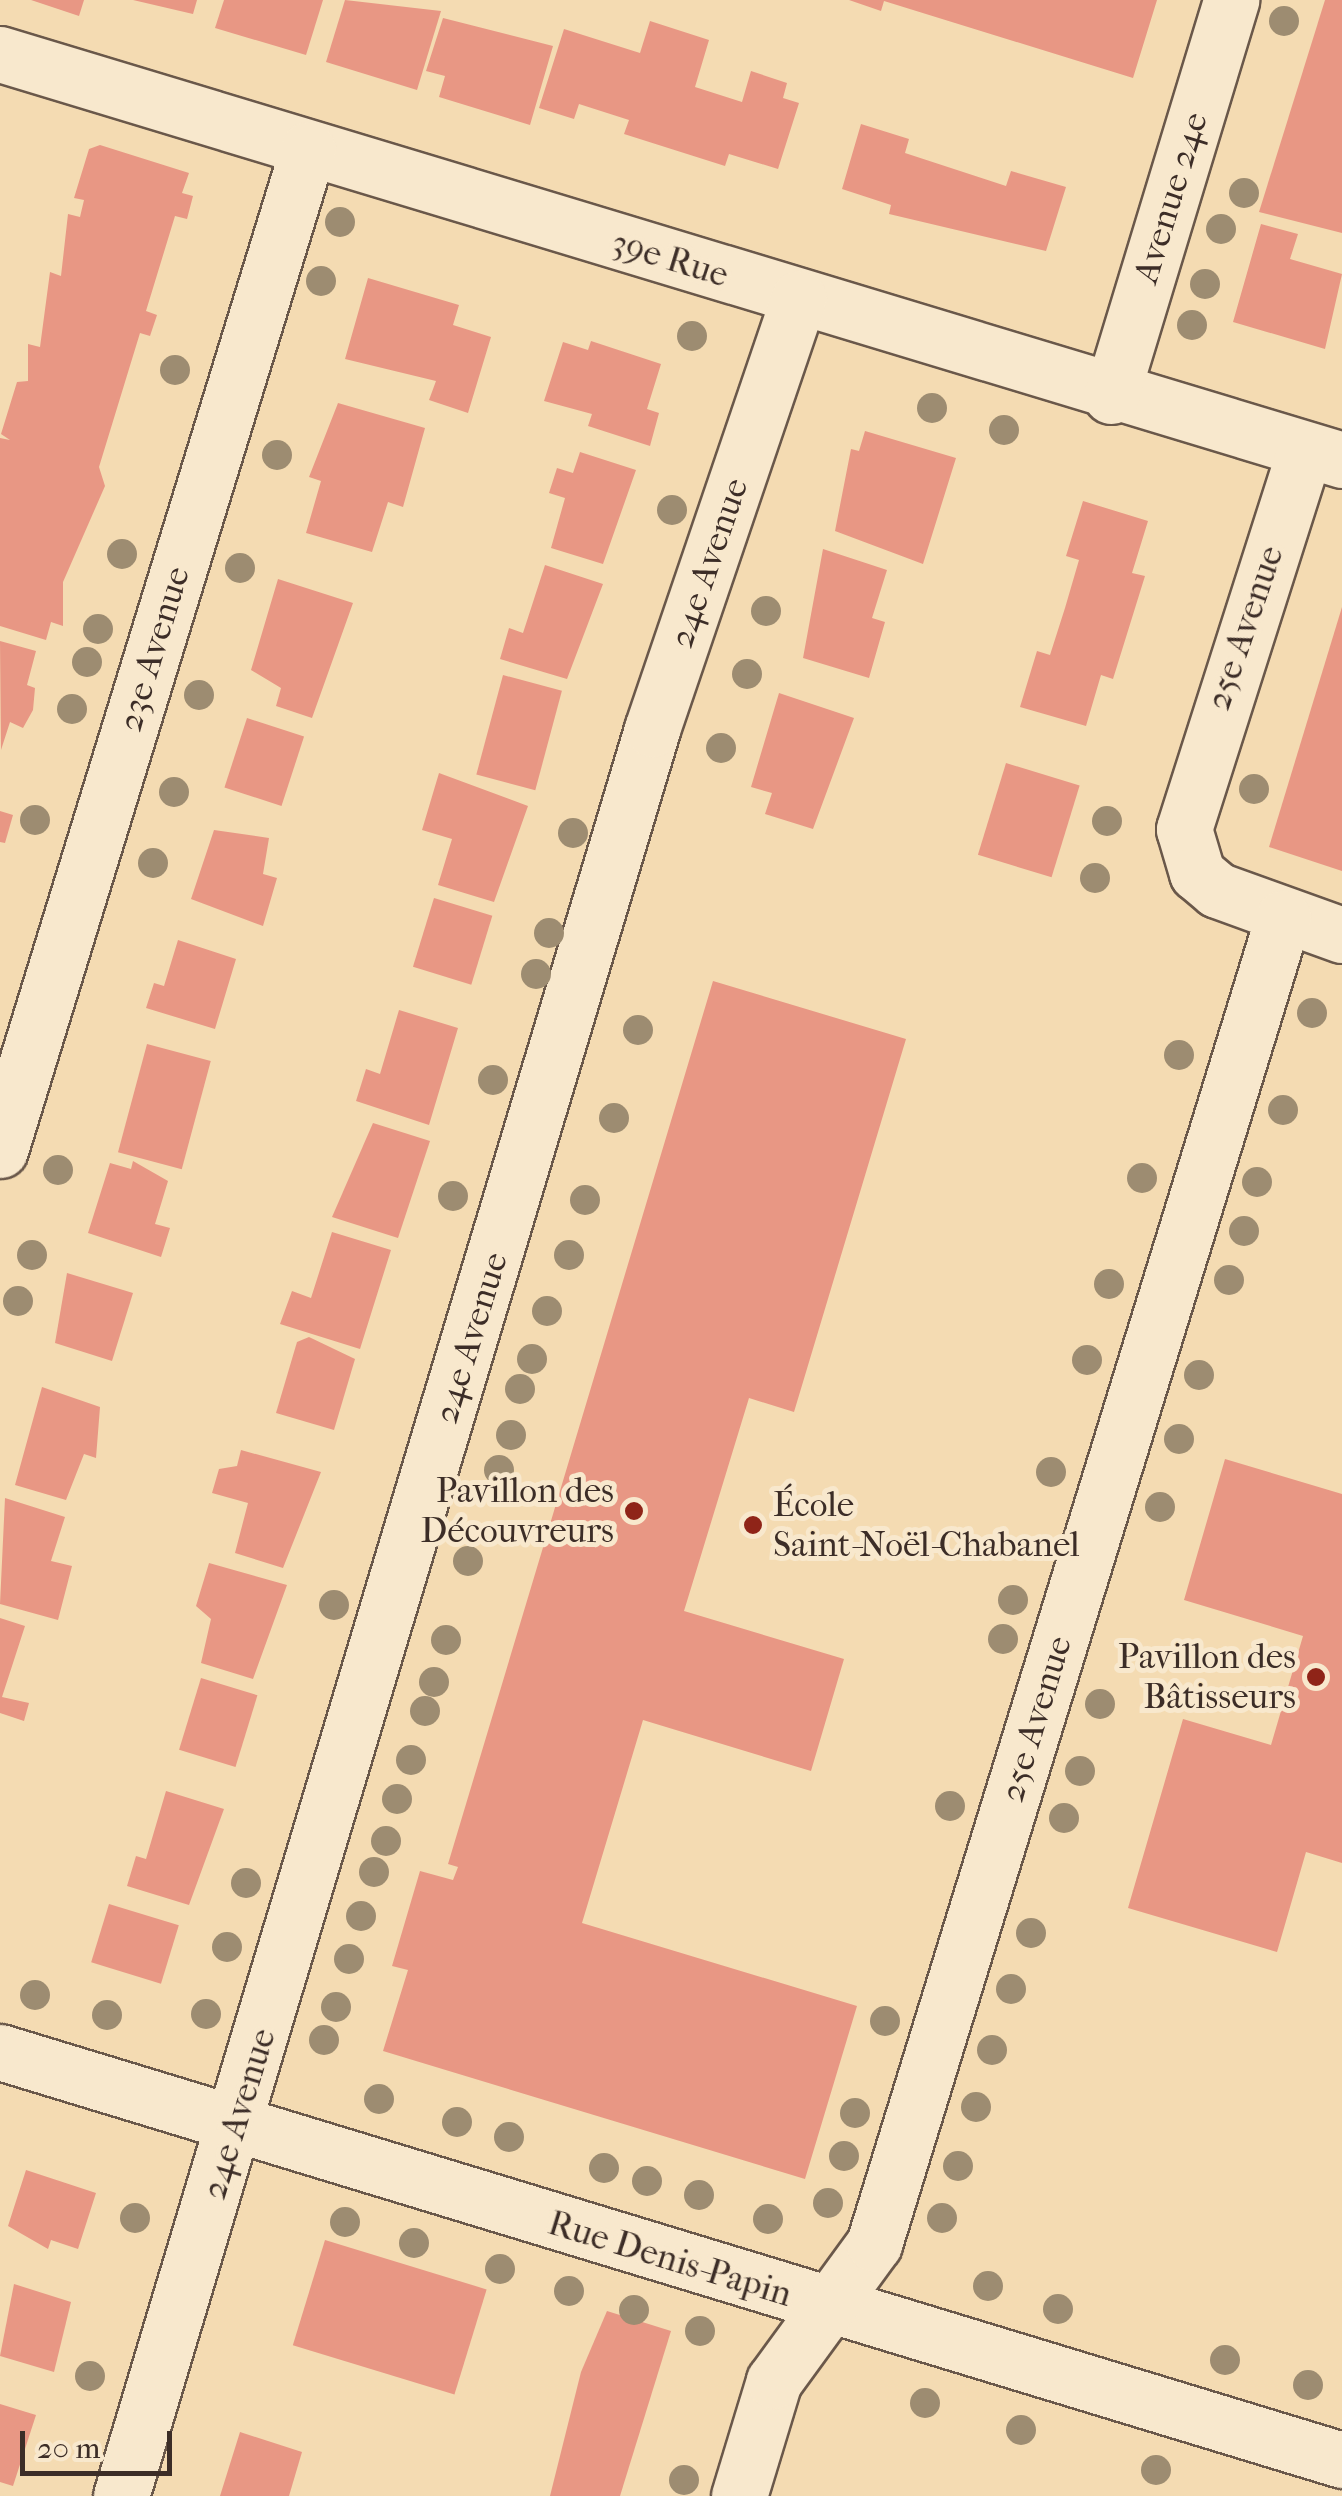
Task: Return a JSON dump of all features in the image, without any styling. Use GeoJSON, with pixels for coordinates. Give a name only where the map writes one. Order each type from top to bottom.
{"type":"FeatureCollection","features":[{"type":"Feature","properties":{"kind":"street","name":"Avenue 24e"},"geometry":{"type":"LineString","coordinates":[[1112,396],[1231,0]]}},
{"type":"Feature","properties":{"kind":"street","name":"39e Rue"},"geometry":{"type":"LineString","coordinates":[[0,54],[1112,396],[1323,457]]}},
{"type":"Feature","properties":{"kind":"street","name":"23e Avenue"},"geometry":{"type":"LineString","coordinates":[[0,1150],[308,149]]}},
{"type":"Feature","properties":{"kind":"street","name":"24e Avenue"},"geometry":{"type":"LineString","coordinates":[[122,2496],[652,729],[799,298]]}},
{"type":"Feature","properties":{"kind":"street","name":"25e Avenue"},"geometry":{"type":"LineString","coordinates":[[739,2496],[774,2381],[874,2244],[1283,918],[1197,872],[1185,803],[1323,457]]}},
{"type":"Feature","properties":{"kind":"street"},"geometry":{"type":"LineString","coordinates":[[1283,918],[1342,936]]}},
{"type":"Feature","properties":{"kind":"street","name":"Rue Denis-Papin"},"geometry":{"type":"LineString","coordinates":[[0,2052],[827,2308],[1342,2460]]}},
{"type":"Feature","properties":{"kind":"building"},"geometry":{"type":"Polygon","coordinates":[[[31,0],[84,0],[79,16],[31,0]]]}},
{"type":"Feature","properties":{"kind":"building"},"geometry":{"type":"Polygon","coordinates":[[[133,0],[197,0],[193,14],[133,0]]]}},
{"type":"Feature","properties":{"kind":"building"},"geometry":{"type":"Polygon","coordinates":[[[224,0],[323,0],[306,55],[215,28],[224,0]]]}},
{"type":"Feature","properties":{"kind":"building"},"geometry":{"type":"Polygon","coordinates":[[[345,0],[441,11],[417,90],[326,62],[345,0]]]}},
{"type":"Feature","properties":{"kind":"building"},"geometry":{"type":"Polygon","coordinates":[[[849,0],[1157,0],[1133,78],[884,1],[881,11],[849,0]]]}},
{"type":"Feature","properties":{"kind":"building"},"geometry":{"type":"Polygon","coordinates":[[[1325,0],[1342,0],[1342,233],[1259,212],[1325,0]]]}},
{"type":"Feature","properties":{"kind":"building"},"geometry":{"type":"Polygon","coordinates":[[[443,18],[553,46],[530,125],[439,97],[445,76],[426,71],[443,18]]]}},
{"type":"Feature","properties":{"kind":"building"},"geometry":{"type":"Polygon","coordinates":[[[650,21],[709,40],[695,87],[742,102],[751,71],[787,83],[783,98],[799,103],[778,169],[729,154],[725,166],[624,134],[629,120],[579,104],[574,119],[539,108],[564,29],[640,53],[650,21]]]}},
{"type":"Feature","properties":{"kind":"building"},"geometry":{"type":"Polygon","coordinates":[[[861,124],[909,139],[905,153],[1006,186],[1011,171],[1066,187],[1046,251],[889,214],[891,205],[842,189],[861,124]]]}},
{"type":"Feature","properties":{"kind":"building"},"geometry":{"type":"Polygon","coordinates":[[[100,145],[189,173],[182,193],[193,196],[187,219],[175,216],[146,311],[157,315],[150,336],[140,333],[99,467],[105,486],[63,582],[63,626],[51,622],[46,640],[0,626],[0,438],[10,440],[1,434],[17,382],[28,381],[28,344],[40,347],[50,272],[61,276],[68,214],[80,217],[84,200],[74,198],[89,149],[100,145]]]}},
{"type":"Feature","properties":{"kind":"building"},"geometry":{"type":"Polygon","coordinates":[[[1261,224],[1298,234],[1290,259],[1342,274],[1325,349],[1233,322],[1261,224]]]}},
{"type":"Feature","properties":{"kind":"building"},"geometry":{"type":"Polygon","coordinates":[[[368,278],[459,305],[453,325],[491,337],[468,413],[429,400],[436,381],[345,359],[368,278]]]}},
{"type":"Feature","properties":{"kind":"building"},"geometry":{"type":"Polygon","coordinates":[[[591,341],[661,364],[647,409],[659,413],[650,446],[588,426],[592,414],[544,401],[563,342],[588,350],[591,341]]]}},
{"type":"Feature","properties":{"kind":"building"},"geometry":{"type":"Polygon","coordinates":[[[338,403],[425,428],[403,507],[388,502],[372,552],[306,533],[321,481],[309,477],[338,403]]]}},
{"type":"Feature","properties":{"kind":"building"},"geometry":{"type":"Polygon","coordinates":[[[865,431],[956,458],[923,564],[835,531],[851,449],[859,451],[865,431]]]}},
{"type":"Feature","properties":{"kind":"building"},"geometry":{"type":"Polygon","coordinates":[[[580,452],[636,470],[603,564],[551,548],[565,498],[549,493],[557,468],[573,473],[580,452]]]}},
{"type":"Feature","properties":{"kind":"building"},"geometry":{"type":"Polygon","coordinates":[[[1083,501],[1148,521],[1132,573],[1145,576],[1113,679],[1101,675],[1086,726],[1020,707],[1037,651],[1050,655],[1065,608],[1079,560],[1066,556],[1083,501]]]}},
{"type":"Feature","properties":{"kind":"building"},"geometry":{"type":"Polygon","coordinates":[[[823,549],[887,570],[872,618],[885,622],[869,678],[803,658],[823,549]]]}},
{"type":"Feature","properties":{"kind":"building"},"geometry":{"type":"Polygon","coordinates":[[[545,565],[603,584],[567,679],[500,659],[509,628],[523,633],[545,565]]]}},
{"type":"Feature","properties":{"kind":"building"},"geometry":{"type":"Polygon","coordinates":[[[278,579],[353,603],[312,718],[276,706],[281,688],[251,670],[278,579]]]}},
{"type":"Feature","properties":{"kind":"building"},"geometry":{"type":"Polygon","coordinates":[[[1342,607],[1342,871],[1269,847],[1342,607]]]}},
{"type":"Feature","properties":{"kind":"building"},"geometry":{"type":"Polygon","coordinates":[[[0,641],[36,651],[27,685],[35,688],[33,710],[23,728],[10,722],[1,750],[0,641]]]}},
{"type":"Feature","properties":{"kind":"building"},"geometry":{"type":"Polygon","coordinates":[[[503,675],[562,691],[535,790],[476,774],[503,675]]]}},
{"type":"Feature","properties":{"kind":"building"},"geometry":{"type":"Polygon","coordinates":[[[779,693],[854,718],[813,829],[765,814],[772,793],[751,787],[779,693]]]}},
{"type":"Feature","properties":{"kind":"building"},"geometry":{"type":"Polygon","coordinates":[[[247,718],[304,737],[282,806],[224,787],[247,718]]]}},
{"type":"Feature","properties":{"kind":"building"},"geometry":{"type":"Polygon","coordinates":[[[1006,763],[1080,786],[1052,877],[978,855],[1006,763]]]}},
{"type":"Feature","properties":{"kind":"building"},"geometry":{"type":"Polygon","coordinates":[[[439,773],[528,806],[494,902],[438,885],[452,839],[422,830],[439,773]]]}},
{"type":"Feature","properties":{"kind":"building"},"geometry":{"type":"Polygon","coordinates":[[[0,811],[13,815],[5,843],[0,842],[0,811]]]}},
{"type":"Feature","properties":{"kind":"building"},"geometry":{"type":"Polygon","coordinates":[[[214,830],[269,838],[263,874],[277,878],[263,926],[191,899],[214,830]]]}},
{"type":"Feature","properties":{"kind":"building"},"geometry":{"type":"Polygon","coordinates":[[[434,898],[492,916],[471,985],[413,967],[434,898]]]}},
{"type":"Feature","properties":{"kind":"building"},"geometry":{"type":"Polygon","coordinates":[[[178,940],[236,959],[215,1029],[146,1008],[154,983],[164,986],[178,940]]]}},
{"type":"Feature","properties":{"kind":"building","name":"Pavillon des Découvreurs"},"geometry":{"type":"Polygon","coordinates":[[[713,981],[906,1039],[794,1412],[749,1398],[684,1611],[844,1659],[811,1771],[643,1720],[582,1923],[857,2006],[805,2179],[383,2051],[408,1970],[392,1966],[420,1871],[453,1880],[458,1867],[448,1864],[713,981]]]}},
{"type":"Feature","properties":{"kind":"building"},"geometry":{"type":"Polygon","coordinates":[[[399,1010],[458,1028],[429,1125],[356,1101],[366,1069],[380,1074],[399,1010]]]}},
{"type":"Feature","properties":{"kind":"building"},"geometry":{"type":"Polygon","coordinates":[[[147,1044],[211,1061],[182,1169],[118,1152],[147,1044]]]}},
{"type":"Feature","properties":{"kind":"building"},"geometry":{"type":"Polygon","coordinates":[[[373,1123],[430,1141],[398,1238],[332,1217],[373,1123]]]}},
{"type":"Feature","properties":{"kind":"building"},"geometry":{"type":"Polygon","coordinates":[[[133,1161],[168,1181],[155,1224],[170,1228],[161,1257],[88,1233],[110,1163],[131,1169],[133,1161]]]}},
{"type":"Feature","properties":{"kind":"building"},"geometry":{"type":"Polygon","coordinates":[[[332,1232],[391,1250],[360,1349],[280,1324],[292,1291],[311,1298],[332,1232]]]}},
{"type":"Feature","properties":{"kind":"building"},"geometry":{"type":"Polygon","coordinates":[[[67,1273],[133,1293],[112,1361],[55,1343],[67,1273]]]}},
{"type":"Feature","properties":{"kind":"building"},"geometry":{"type":"Polygon","coordinates":[[[309,1337],[355,1359],[334,1430],[276,1413],[297,1342],[309,1337]]]}},
{"type":"Feature","properties":{"kind":"building"},"geometry":{"type":"Polygon","coordinates":[[[42,1387],[100,1407],[96,1458],[84,1454],[66,1500],[15,1485],[42,1387]]]}},
{"type":"Feature","properties":{"kind":"building"},"geometry":{"type":"Polygon","coordinates":[[[241,1450],[321,1472],[283,1568],[235,1553],[248,1503],[212,1493],[219,1469],[237,1466],[241,1450]]]}},
{"type":"Feature","properties":{"kind":"building","name":"Pavillon des Bâtisseurs"},"geometry":{"type":"Polygon","coordinates":[[[1225,1459],[1342,1494],[1342,1863],[1306,1852],[1277,1952],[1128,1908],[1183,1719],[1271,1745],[1303,1636],[1184,1600],[1225,1459]]]}},
{"type":"Feature","properties":{"kind":"building"},"geometry":{"type":"Polygon","coordinates":[[[5,1498],[65,1517],[51,1561],[72,1566],[58,1620],[0,1604],[5,1498]]]}},
{"type":"Feature","properties":{"kind":"building"},"geometry":{"type":"Polygon","coordinates":[[[209,1563],[287,1585],[253,1679],[201,1663],[211,1619],[196,1606],[209,1563]]]}},
{"type":"Feature","properties":{"kind":"building"},"geometry":{"type":"Polygon","coordinates":[[[0,1618],[25,1626],[2,1697],[29,1703],[24,1721],[0,1713],[0,1618]]]}},
{"type":"Feature","properties":{"kind":"building"},"geometry":{"type":"Polygon","coordinates":[[[201,1678],[257,1695],[235,1767],[179,1750],[201,1678]]]}},
{"type":"Feature","properties":{"kind":"building"},"geometry":{"type":"Polygon","coordinates":[[[166,1791],[224,1809],[189,1905],[127,1886],[136,1856],[146,1859],[166,1791]]]}},
{"type":"Feature","properties":{"kind":"building"},"geometry":{"type":"Polygon","coordinates":[[[109,1904],[179,1925],[161,1984],[91,1962],[109,1904]]]}},
{"type":"Feature","properties":{"kind":"building"},"geometry":{"type":"Polygon","coordinates":[[[26,2170],[96,2193],[78,2249],[51,2240],[48,2249],[8,2226],[26,2170]]]}},
{"type":"Feature","properties":{"kind":"building"},"geometry":{"type":"Polygon","coordinates":[[[325,2240],[487,2289],[454,2395],[293,2345],[325,2240]]]}},
{"type":"Feature","properties":{"kind":"building"},"geometry":{"type":"Polygon","coordinates":[[[14,2284],[71,2302],[54,2372],[0,2356],[14,2284]]]}},
{"type":"Feature","properties":{"kind":"building"},"geometry":{"type":"Polygon","coordinates":[[[607,2311],[671,2331],[620,2496],[550,2496],[581,2372],[607,2311]]]}},
{"type":"Feature","properties":{"kind":"building"},"geometry":{"type":"Polygon","coordinates":[[[0,2404],[36,2415],[13,2486],[0,2482],[0,2404]]]}},
{"type":"Feature","properties":{"kind":"building"},"geometry":{"type":"Polygon","coordinates":[[[240,2432],[302,2452],[289,2496],[220,2496],[240,2432]]]}},
{"type":"Feature","properties":{"kind":"place","name":"Pavillon des Découvreurs"},"geometry":{"type":"Point","coordinates":[634,1511]}},
{"type":"Feature","properties":{"kind":"place","name":"École Saint-Noël-Chabanel"},"geometry":{"type":"Point","coordinates":[753,1525]}},
{"type":"Feature","properties":{"kind":"place","name":"Pavillon des Bâtisseurs"},"geometry":{"type":"Point","coordinates":[1316,1677]}}]}
